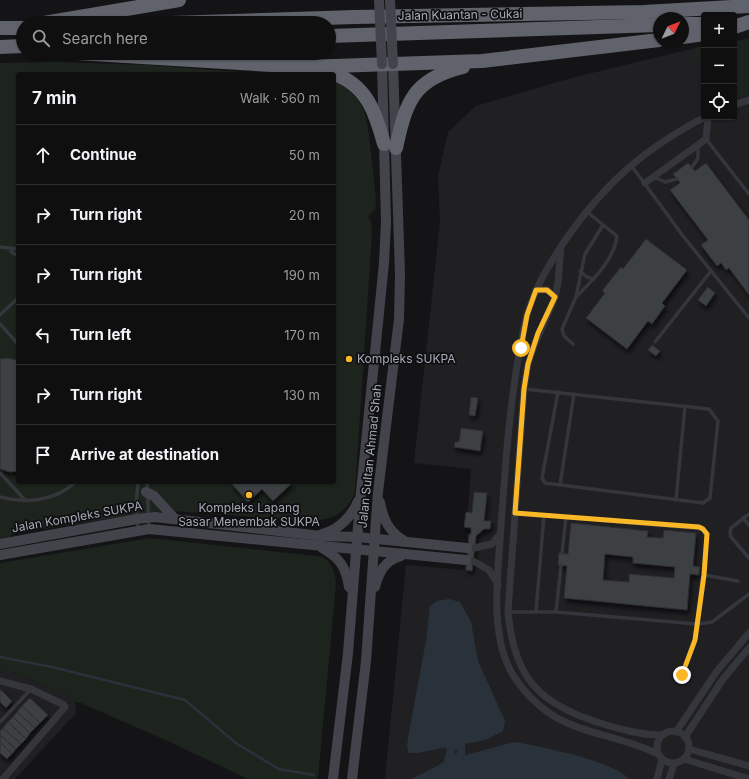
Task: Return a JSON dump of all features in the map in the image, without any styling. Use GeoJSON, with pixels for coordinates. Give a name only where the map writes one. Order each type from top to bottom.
{"type":"FeatureCollection","features":[{"type":"Feature","properties":{"kind":"highway"},"geometry":{"type":"LineString","coordinates":[[85,16],[179,0]]}},
{"type":"Feature","properties":{"kind":"highway","name":"Jalan Kuantan - Cukai"},"geometry":{"type":"LineString","coordinates":[[336,18],[644,12],[749,6]]}},
{"type":"Feature","properties":{"kind":"highway"},"geometry":{"type":"LineString","coordinates":[[737,22],[749,22]]}},
{"type":"Feature","properties":{"kind":"highway"},"geometry":{"type":"LineString","coordinates":[[737,26],[749,22]]}},
{"type":"Feature","properties":{"kind":"highway"},"geometry":{"type":"LineString","coordinates":[[689,24],[701,24]]}},
{"type":"Feature","properties":{"kind":"highway","name":"Jalan Kuantan - Cukai"},"geometry":{"type":"LineString","coordinates":[[336,36],[653,25]]}},
{"type":"Feature","properties":{"kind":"highway"},"geometry":{"type":"LineString","coordinates":[[0,28],[16,28]]}},
{"type":"Feature","properties":{"kind":"highway"},"geometry":{"type":"LineString","coordinates":[[689,36],[701,34]]}},
{"type":"Feature","properties":{"kind":"highway"},"geometry":{"type":"LineString","coordinates":[[190,60],[304,67],[482,62],[653,41]]}},
{"type":"Feature","properties":{"kind":"highway"},"geometry":{"type":"LineString","coordinates":[[0,47],[16,46]]}},
{"type":"Feature","properties":{"kind":"highway"},"geometry":{"type":"LineString","coordinates":[[390,146],[407,107],[416,92],[436,75],[482,62]]}},
{"type":"Feature","properties":{"kind":"highway"},"geometry":{"type":"LineString","coordinates":[[304,67],[325,72]]}},
{"type":"Feature","properties":{"kind":"highway"},"geometry":{"type":"LineString","coordinates":[[336,75],[355,84],[364,94],[390,146]]}},
{"type":"Feature","properties":{"kind":"main road"},"geometry":{"type":"LineString","coordinates":[[379,0],[387,64]]}},
{"type":"Feature","properties":{"kind":"main road"},"geometry":{"type":"LineString","coordinates":[[387,64],[390,0]]}},
{"type":"Feature","properties":{"kind":"main road","name":"Jalan Sultan Ahmad Shah"},"geometry":{"type":"LineString","coordinates":[[352,779],[366,661],[378,492],[399,319],[400,274],[390,146],[387,64]]}},
{"type":"Feature","properties":{"kind":"main road","name":"Jalan Sultan Ahmad Shah"},"geometry":{"type":"LineString","coordinates":[[333,779],[348,653],[361,487],[384,263],[390,146]]}},
{"type":"Feature","properties":{"kind":"main road"},"geometry":{"type":"LineString","coordinates":[[146,487],[174,519]]}},
{"type":"Feature","properties":{"kind":"main road"},"geometry":{"type":"LineString","coordinates":[[308,534],[326,533],[345,522],[357,503],[361,487]]}},
{"type":"Feature","properties":{"kind":"main road"},"geometry":{"type":"LineString","coordinates":[[378,492],[385,522],[391,531],[407,542]]}},
{"type":"Feature","properties":{"kind":"main road","name":"Jalan Kompleks SUKPA"},"geometry":{"type":"LineString","coordinates":[[0,544],[142,518],[174,519],[308,534],[357,537],[471,548]]}},
{"type":"Feature","properties":{"kind":"main road","name":"Jalan Kompleks SUKPA"},"geometry":{"type":"LineString","coordinates":[[0,555],[93,540],[149,529],[470,561]]}},
{"type":"Feature","properties":{"kind":"main road"},"geometry":{"type":"LineString","coordinates":[[320,547],[338,558],[344,567],[347,576],[351,605]]}},
{"type":"Feature","properties":{"kind":"main road"},"geometry":{"type":"LineString","coordinates":[[370,603],[381,568],[394,558],[405,555]]}},
{"type":"Feature","properties":{"kind":"street"},"geometry":{"type":"LineString","coordinates":[[737,104],[749,100]]}},
{"type":"Feature","properties":{"kind":"street"},"geometry":{"type":"LineString","coordinates":[[701,120],[671,135],[631,165],[598,196],[561,247],[536,290],[527,315],[513,387],[501,533],[497,618],[502,647],[513,677],[536,704],[566,724],[641,746],[674,764],[684,760],[749,778]]}},
{"type":"Feature","properties":{"kind":"street"},"geometry":{"type":"LineString","coordinates":[[645,183],[706,139],[707,120]]}},
{"type":"Feature","properties":{"kind":"street"},"geometry":{"type":"LineString","coordinates":[[561,247],[558,284],[555,297],[534,346],[528,364],[524,389],[508,612],[510,634],[517,661],[530,682],[549,700],[574,714],[628,731],[648,735],[663,735],[676,732],[685,737],[689,749],[684,760]]}},
{"type":"Feature","properties":{"kind":"street"},"geometry":{"type":"LineString","coordinates":[[536,290],[547,290],[555,297]]}},
{"type":"Feature","properties":{"kind":"street"},"geometry":{"type":"LineString","coordinates":[[471,548],[492,544],[501,533]]}},
{"type":"Feature","properties":{"kind":"street"},"geometry":{"type":"LineString","coordinates":[[470,561],[489,570],[498,584]]}},
{"type":"Feature","properties":{"kind":"street"},"geometry":{"type":"LineString","coordinates":[[676,732],[717,671],[749,634]]}},
{"type":"Feature","properties":{"kind":"street"},"geometry":{"type":"LineString","coordinates":[[685,737],[722,679],[749,648]]}},
{"type":"Feature","properties":{"kind":"street"},"geometry":{"type":"LineString","coordinates":[[0,681],[31,689],[64,705],[65,707],[3,779]]}},
{"type":"Feature","properties":{"kind":"street"},"geometry":{"type":"LineString","coordinates":[[657,779],[660,757],[657,744],[663,735]]}},
{"type":"Feature","properties":{"kind":"street"},"geometry":{"type":"LineString","coordinates":[[689,749],[749,766]]}},
{"type":"Feature","properties":{"kind":"street"},"geometry":{"type":"LineString","coordinates":[[669,779],[674,764]]}},
{"type":"Feature","properties":{"kind":"lane"},"geometry":{"type":"LineString","coordinates":[[706,139],[749,194]]}},
{"type":"Feature","properties":{"kind":"lane"},"geometry":{"type":"LineString","coordinates":[[692,167],[698,158],[698,145]]}},
{"type":"Feature","properties":{"kind":"lane"},"geometry":{"type":"LineString","coordinates":[[631,165],[711,271],[749,318]]}},
{"type":"Feature","properties":{"kind":"lane"},"geometry":{"type":"LineString","coordinates":[[654,177],[665,182],[677,179]]}},
{"type":"Feature","properties":{"kind":"lane"},"geometry":{"type":"LineString","coordinates":[[576,297],[594,278],[616,247],[617,236],[586,211]]}},
{"type":"Feature","properties":{"kind":"lane"},"geometry":{"type":"LineString","coordinates":[[573,344],[564,336],[562,329],[576,297],[580,271],[585,254],[603,225]]}},
{"type":"Feature","properties":{"kind":"lane"},"geometry":{"type":"LineString","coordinates":[[0,247],[16,249]]}},
{"type":"Feature","properties":{"kind":"lane"},"geometry":{"type":"LineString","coordinates":[[11,249],[12,253],[16,255]]}},
{"type":"Feature","properties":{"kind":"lane"},"geometry":{"type":"LineString","coordinates":[[580,271],[587,277],[594,278]]}},
{"type":"Feature","properties":{"kind":"lane"},"geometry":{"type":"LineString","coordinates":[[655,342],[711,271]]}},
{"type":"Feature","properties":{"kind":"lane"},"geometry":{"type":"LineString","coordinates":[[0,315],[16,300]]}},
{"type":"Feature","properties":{"kind":"lane"},"geometry":{"type":"LineString","coordinates":[[0,324],[16,342]]}},
{"type":"Feature","properties":{"kind":"lane"},"geometry":{"type":"LineString","coordinates":[[524,389],[558,392],[709,409],[718,421],[710,498],[703,503],[545,482],[542,478],[558,392]]}},
{"type":"Feature","properties":{"kind":"lane"},"geometry":{"type":"LineString","coordinates":[[560,485],[574,394]]}},
{"type":"Feature","properties":{"kind":"lane"},"geometry":{"type":"LineString","coordinates":[[676,500],[685,406]]}},
{"type":"Feature","properties":{"kind":"lane"},"geometry":{"type":"LineString","coordinates":[[0,473],[25,500]]}},
{"type":"Feature","properties":{"kind":"lane"},"geometry":{"type":"LineString","coordinates":[[0,497],[25,500],[54,496],[64,491],[73,484]]}},
{"type":"Feature","properties":{"kind":"lane"},"geometry":{"type":"LineString","coordinates":[[138,484],[142,518],[149,529]]}},
{"type":"Feature","properties":{"kind":"lane"},"geometry":{"type":"LineString","coordinates":[[138,530],[142,518],[146,487]]}},
{"type":"Feature","properties":{"kind":"lane"},"geometry":{"type":"LineString","coordinates":[[515,513],[703,529],[707,537],[704,575],[695,640],[681,676]]}},
{"type":"Feature","properties":{"kind":"lane"},"geometry":{"type":"LineString","coordinates":[[749,514],[731,528],[730,532],[731,537],[749,558]]}},
{"type":"Feature","properties":{"kind":"lane"},"geometry":{"type":"LineString","coordinates":[[536,612],[544,515]]}},
{"type":"Feature","properties":{"kind":"lane"},"geometry":{"type":"LineString","coordinates":[[562,553],[566,517]]}},
{"type":"Feature","properties":{"kind":"lane"},"geometry":{"type":"LineString","coordinates":[[743,518],[749,525]]}},
{"type":"Feature","properties":{"kind":"lane"},"geometry":{"type":"LineString","coordinates":[[556,612],[561,566]]}},
{"type":"Feature","properties":{"kind":"lane"},"geometry":{"type":"LineString","coordinates":[[704,575],[738,581]]}},
{"type":"Feature","properties":{"kind":"lane"},"geometry":{"type":"LineString","coordinates":[[508,612],[556,612],[697,624],[712,622],[749,594]]}},
{"type":"Feature","properties":{"kind":"lane"},"geometry":{"type":"LineString","coordinates":[[0,722],[31,689]]}},
{"type":"Feature","properties":{"kind":"lane"},"geometry":{"type":"LineString","coordinates":[[0,776],[3,779]]}},
{"type":"Feature","properties":{"kind":"shaded area"},"geometry":{"type":"Polygon","coordinates":[[[749,39],[749,779],[385,779],[406,565],[465,570],[469,534],[471,534],[471,528],[464,527],[466,512],[468,512],[471,469],[414,463],[440,222],[438,176],[448,132],[476,106],[571,78],[701,47],[701,120],[737,120],[737,41],[749,39]]]}},
{"type":"Feature","properties":{"kind":"shaded area"},"geometry":{"type":"Polygon","coordinates":[[[749,39],[749,93],[737,97],[737,48],[737,41],[749,39]]]}},
{"type":"Feature","properties":{"kind":"shaded area"},"geometry":{"type":"Polygon","coordinates":[[[701,47],[701,64],[692,57],[694,48],[701,47]]]}},
{"type":"Feature","properties":{"kind":"shaded area","name":"Kompleks SUKPA"},"geometry":{"type":"Polygon","coordinates":[[[58,62],[149,65],[239,72],[16,72],[16,484],[336,484],[336,82],[345,87],[359,102],[364,111],[369,131],[376,203],[375,210],[368,216],[371,222],[372,234],[355,492],[348,505],[343,510],[331,517],[317,521],[173,511],[152,512],[11,534],[10,539],[0,541],[0,63],[58,62]]]}},
{"type":"Feature","properties":{"kind":"shaded area"},"geometry":{"type":"Polygon","coordinates":[[[150,538],[317,556],[326,559],[329,562],[335,574],[336,584],[318,779],[248,779],[172,743],[81,703],[75,702],[68,695],[0,667],[0,563],[150,538]]]}},
{"type":"Feature","properties":{"kind":"shaded area"},"geometry":{"type":"Polygon","coordinates":[[[449,599],[460,602],[471,622],[478,661],[505,721],[503,731],[485,740],[417,753],[409,753],[407,746],[409,732],[426,641],[430,606],[437,601],[449,599]]]}},
{"type":"Feature","properties":{"kind":"shaded area"},"geometry":{"type":"Polygon","coordinates":[[[0,667],[68,695],[75,702],[76,713],[15,779],[0,779],[0,667]]]}},
{"type":"Feature","properties":{"kind":"shaded area"},"geometry":{"type":"Polygon","coordinates":[[[514,742],[593,760],[621,772],[629,779],[412,779],[448,760],[514,742]]]}},
{"type":"Feature","properties":{"kind":"building"},"geometry":{"type":"Polygon","coordinates":[[[688,163],[695,171],[706,163],[749,220],[749,295],[729,268],[726,270],[721,263],[717,266],[701,245],[708,240],[670,190],[680,183],[673,174],[688,163]]]}},
{"type":"Feature","properties":{"kind":"building"},"geometry":{"type":"Polygon","coordinates":[[[646,239],[687,270],[662,303],[665,306],[652,324],[648,321],[627,349],[586,318],[605,293],[602,291],[621,267],[623,269],[646,239]]]}},
{"type":"Feature","properties":{"kind":"building"},"geometry":{"type":"Polygon","coordinates":[[[708,287],[715,293],[706,306],[698,300],[708,287]]]}},
{"type":"Feature","properties":{"kind":"building"},"geometry":{"type":"Polygon","coordinates":[[[652,345],[660,351],[656,356],[648,350],[652,345]]]}},
{"type":"Feature","properties":{"kind":"building"},"geometry":{"type":"Polygon","coordinates":[[[6,358],[16,360],[16,471],[10,472],[0,469],[0,359],[6,358]]]}},
{"type":"Feature","properties":{"kind":"building"},"geometry":{"type":"Polygon","coordinates":[[[471,397],[478,398],[475,416],[469,415],[471,397]]]}},
{"type":"Feature","properties":{"kind":"building"},"geometry":{"type":"Polygon","coordinates":[[[461,428],[483,431],[480,451],[454,447],[455,442],[459,442],[461,428]]]}},
{"type":"Feature","properties":{"kind":"building","name":"Kompleks Lapang Sasar Menembak SUKPA"},"geometry":{"type":"Polygon","coordinates":[[[232,484],[291,484],[273,501],[262,489],[248,502],[232,484]]]}},
{"type":"Feature","properties":{"kind":"building"},"geometry":{"type":"Polygon","coordinates":[[[474,492],[487,493],[484,521],[491,521],[490,529],[484,529],[476,536],[472,571],[466,570],[469,534],[471,534],[471,528],[464,527],[466,512],[472,513],[474,492]]]}},
{"type":"Feature","properties":{"kind":"building"},"geometry":{"type":"Polygon","coordinates":[[[571,523],[648,531],[647,537],[663,538],[664,530],[696,533],[693,566],[700,567],[699,575],[690,574],[687,610],[564,598],[567,566],[558,565],[559,553],[568,554],[571,523]],[[605,554],[603,580],[629,582],[629,574],[674,578],[675,567],[633,563],[633,557],[605,554]]]}},
{"type":"Feature","properties":{"kind":"building"},"geometry":{"type":"Polygon","coordinates":[[[0,689],[12,701],[6,708],[0,702],[0,689]]]}},
{"type":"Feature","properties":{"kind":"building"},"geometry":{"type":"Polygon","coordinates":[[[30,698],[48,715],[40,723],[22,706],[30,698]]]}},
{"type":"Feature","properties":{"kind":"building"},"geometry":{"type":"Polygon","coordinates":[[[22,706],[40,723],[35,728],[17,712],[22,706]]]}},
{"type":"Feature","properties":{"kind":"building"},"geometry":{"type":"Polygon","coordinates":[[[17,712],[35,728],[30,733],[13,717],[17,712]]]}},
{"type":"Feature","properties":{"kind":"building"},"geometry":{"type":"Polygon","coordinates":[[[13,717],[30,733],[26,739],[8,722],[13,717]]]}},
{"type":"Feature","properties":{"kind":"building"},"geometry":{"type":"Polygon","coordinates":[[[8,722],[26,739],[21,744],[3,728],[8,722]]]}},
{"type":"Feature","properties":{"kind":"building"},"geometry":{"type":"Polygon","coordinates":[[[3,728],[21,744],[16,749],[0,735],[0,731],[3,728]]]}},
{"type":"Feature","properties":{"kind":"building"},"geometry":{"type":"Polygon","coordinates":[[[0,735],[16,749],[12,754],[0,742],[0,735]]]}},
{"type":"Feature","properties":{"kind":"building"},"geometry":{"type":"Polygon","coordinates":[[[0,742],[12,754],[7,759],[0,753],[0,742]]]}},
{"type":"Feature","properties":{"kind":"waterway"},"geometry":{"type":"LineString","coordinates":[[0,657],[52,667],[185,700],[237,744],[279,769],[314,775]]}},
{"type":"Feature","properties":{"kind":"waterway"},"geometry":{"type":"LineString","coordinates":[[461,745],[461,756],[448,760],[451,751],[450,747],[461,745]]}},
{"type":"Feature","properties":{"kind":"place","name":"Kompleks SUKPA"},"geometry":{"type":"Point","coordinates":[349,359]}},
{"type":"Feature","properties":{"kind":"place","name":"Kompleks Lapang Sasar Menembak SUKPA"},"geometry":{"type":"Point","coordinates":[249,495]}},
{"type":"Feature","properties":{"kind":"route"},"geometry":{"type":"LineString","coordinates":[[521,348],[527,315],[536,290],[541,289],[552,292],[555,297],[538,333],[528,364],[524,389],[515,513],[699,527],[707,534],[704,575],[695,640],[682,675]]}}]}
